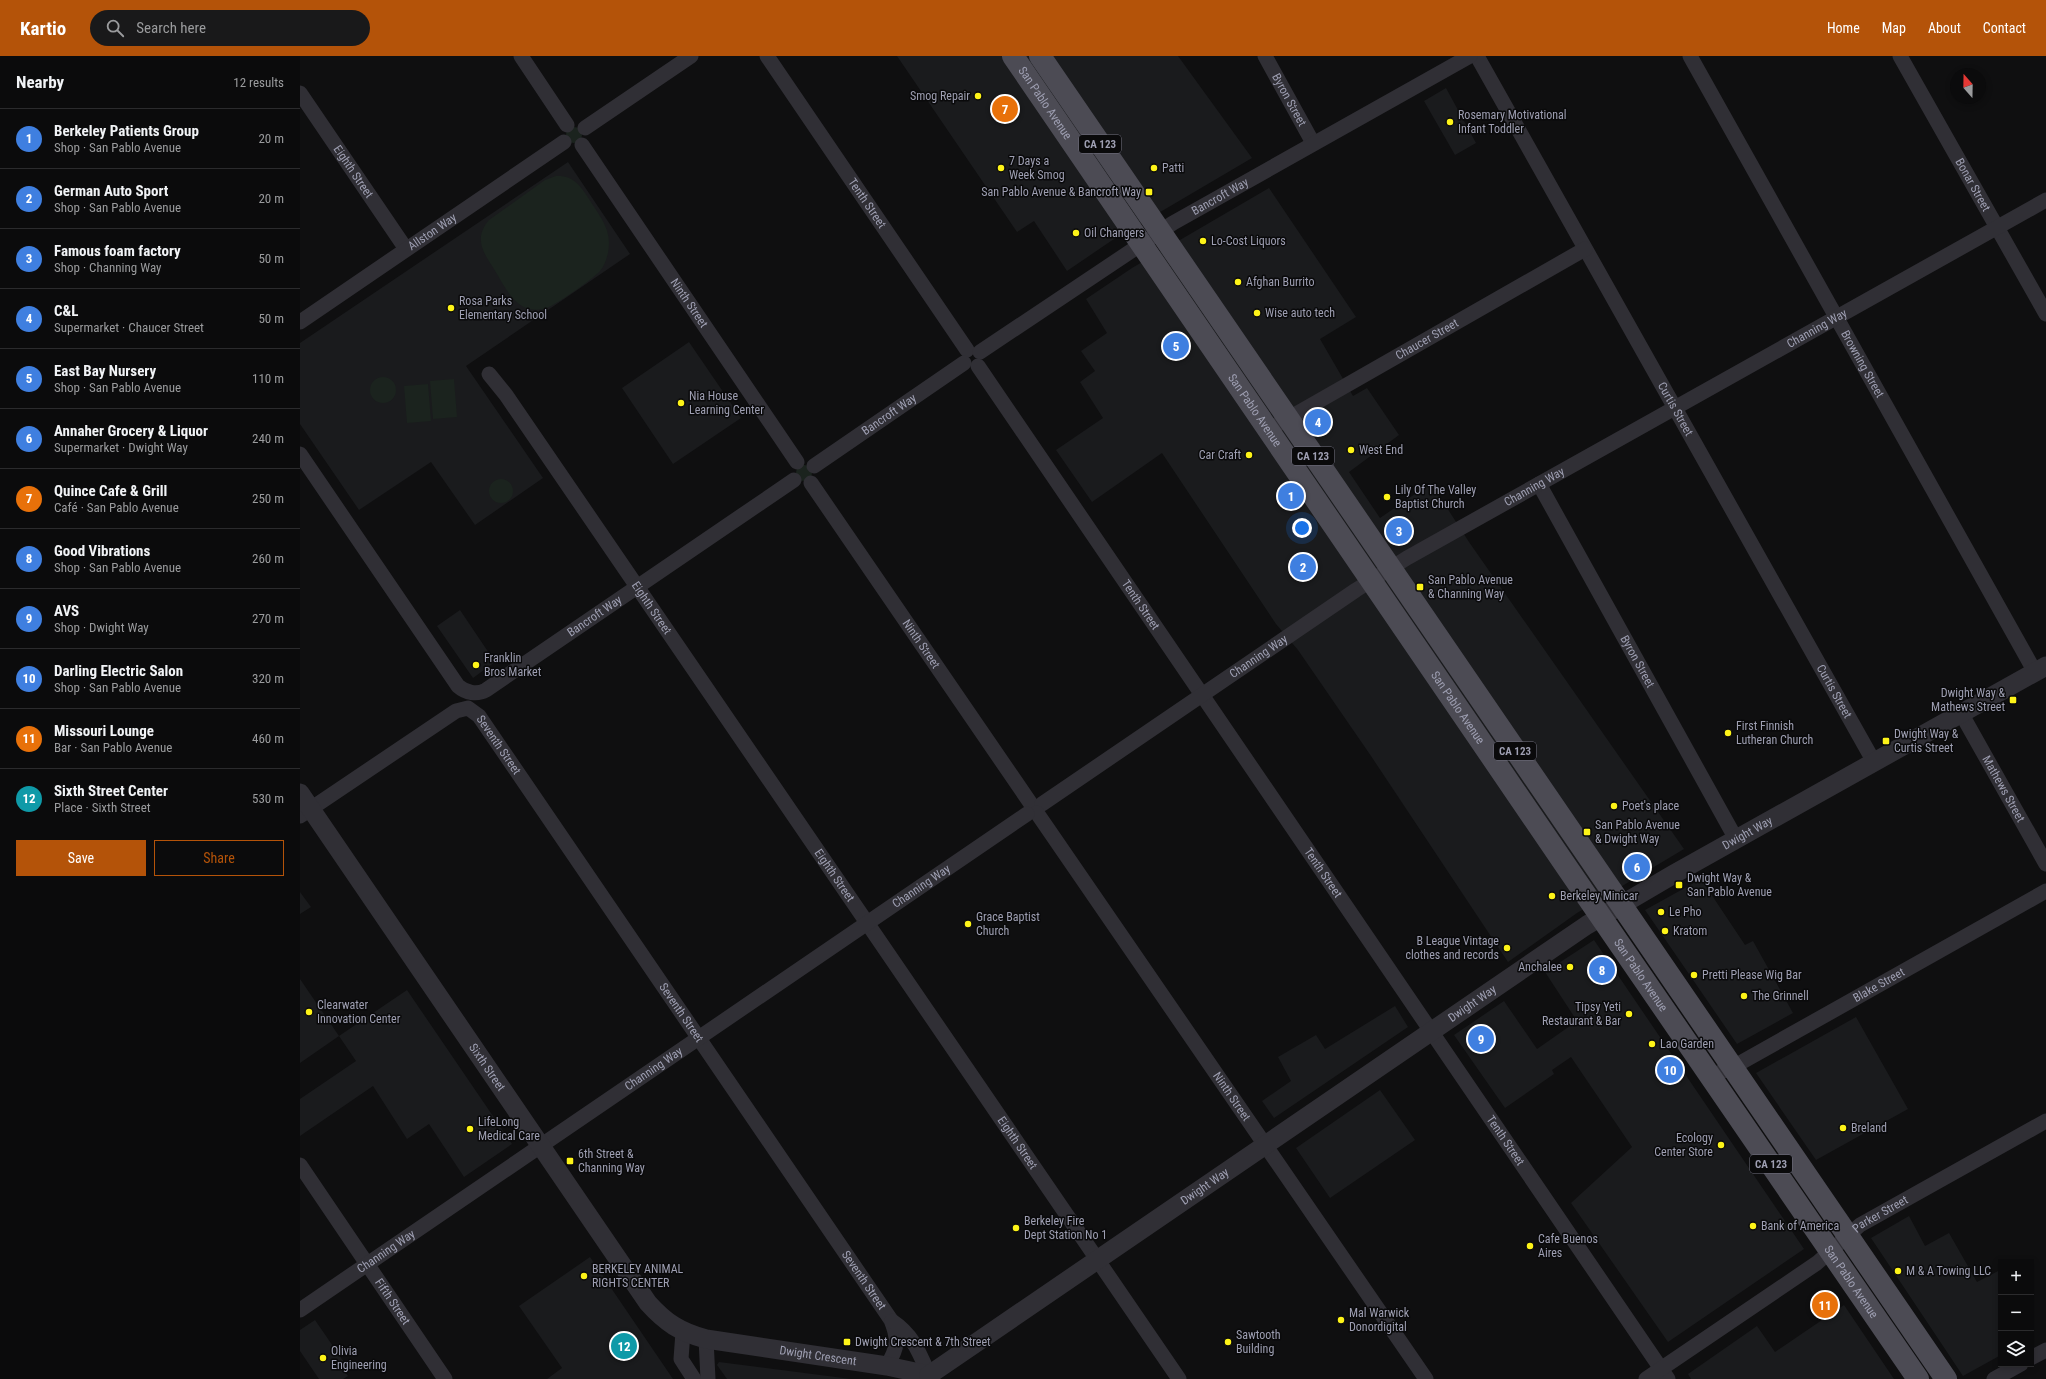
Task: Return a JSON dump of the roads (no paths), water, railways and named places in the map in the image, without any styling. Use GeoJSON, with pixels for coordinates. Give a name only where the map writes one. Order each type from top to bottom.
{"type":"FeatureCollection","features":[{"type":"Feature","properties":{"kind":"main road","name":"San Pablo Avenue"},"geometry":{"type":"LineString","coordinates":[[1012,56],[1600,917],[1711,1076],[1918,1379]]}},
{"type":"Feature","properties":{"kind":"main road","name":"San Pablo Avenue"},"geometry":{"type":"LineString","coordinates":[[1040,56],[1946,1379]]}},
{"type":"Feature","properties":{"kind":"street"},"geometry":{"type":"LineString","coordinates":[[521,56],[567,125]]}},
{"type":"Feature","properties":{"kind":"street"},"geometry":{"type":"LineString","coordinates":[[585,128],[691,56]]}},
{"type":"Feature","properties":{"kind":"street","name":"Tenth Street"},"geometry":{"type":"LineString","coordinates":[[767,56],[1664,1374]]}},
{"type":"Feature","properties":{"kind":"street","name":"Byron Street"},"geometry":{"type":"LineString","coordinates":[[1265,56],[1313,143]]}},
{"type":"Feature","properties":{"kind":"street","name":"Bancroft Way"},"geometry":{"type":"LineString","coordinates":[[814,466],[1160,231],[1313,143],[1470,56]]}},
{"type":"Feature","properties":{"kind":"street","name":"Curtis Street"},"geometry":{"type":"LineString","coordinates":[[1477,56],[1874,762]]}},
{"type":"Feature","properties":{"kind":"street","name":"Browning Street"},"geometry":{"type":"LineString","coordinates":[[1690,56],[1837,318],[2040,669]]}},
{"type":"Feature","properties":{"kind":"street","name":"Bonar Street"},"geometry":{"type":"LineString","coordinates":[[1900,56],[2046,314]]}},
{"type":"Feature","properties":{"kind":"street","name":"Eighth Street"},"geometry":{"type":"LineString","coordinates":[[300,93],[406,249]]}},
{"type":"Feature","properties":{"kind":"street"},"geometry":{"type":"LineString","coordinates":[[575,123],[585,128],[586,137],[582,145],[572,147],[564,142],[562,135],[567,125],[575,123]]}},
{"type":"Feature","properties":{"kind":"street","name":"Allston Way"},"geometry":{"type":"LineString","coordinates":[[300,322],[564,142]]}},
{"type":"Feature","properties":{"kind":"street","name":"Ninth Street"},"geometry":{"type":"LineString","coordinates":[[582,145],[797,462]]}},
{"type":"Feature","properties":{"kind":"street","name":"Channing Way"},"geometry":{"type":"LineString","coordinates":[[300,1310],[866,923],[1371,581],[1539,484],[2046,200]]}},
{"type":"Feature","properties":{"kind":"street","name":"Chaucer Street"},"geometry":{"type":"LineString","coordinates":[[1268,430],[1585,249]]}},
{"type":"Feature","properties":{"kind":"street","name":"Eighth Street"},"geometry":{"type":"LineString","coordinates":[[490,374],[506,394],[1178,1379]]}},
{"type":"Feature","properties":{"kind":"street","name":"Bancroft Way"},"geometry":{"type":"LineString","coordinates":[[300,454],[458,686],[472,692],[481,692],[486,690],[794,480]]}},
{"type":"Feature","properties":{"kind":"street"},"geometry":{"type":"LineString","coordinates":[[806,460],[814,466],[816,477],[811,483],[802,485],[794,480],[792,470],[797,462],[806,460]]}},
{"type":"Feature","properties":{"kind":"street","name":"Ninth Street"},"geometry":{"type":"LineString","coordinates":[[811,483],[1426,1379]]}},
{"type":"Feature","properties":{"kind":"street","name":"Byron Street"},"geometry":{"type":"LineString","coordinates":[[1539,484],[1736,839]]}},
{"type":"Feature","properties":{"kind":"street","name":"Dwight Way"},"geometry":{"type":"LineString","coordinates":[[928,1378],[1097,1260],[1600,917],[2040,669]]}},
{"type":"Feature","properties":{"kind":"street","name":"Seventh Street"},"geometry":{"type":"LineString","coordinates":[[305,812],[456,711],[468,708],[480,716],[891,1320],[897,1335],[896,1350],[887,1366]]}},
{"type":"Feature","properties":{"kind":"street","name":"Mathews Street"},"geometry":{"type":"LineString","coordinates":[[1961,713],[2046,864]]}},
{"type":"Feature","properties":{"kind":"street","name":"Sixth Street"},"geometry":{"type":"LineString","coordinates":[[300,793],[305,812],[541,1145],[648,1303],[664,1320],[683,1332],[706,1339]]}},
{"type":"Feature","properties":{"kind":"street","name":"Blake Street"},"geometry":{"type":"LineString","coordinates":[[1711,1076],[1733,1067],[2046,891]]}},
{"type":"Feature","properties":{"kind":"street","name":"Parker Street"},"geometry":{"type":"LineString","coordinates":[[1646,1379],[1664,1374],[1811,1266],[1860,1226],[2046,1121]]}},
{"type":"Feature","properties":{"kind":"street","name":"Fifth Street"},"geometry":{"type":"LineString","coordinates":[[300,1165],[445,1379]]}},
{"type":"Feature","properties":{"kind":"street","name":"Seventh Street"},"geometry":{"type":"LineString","coordinates":[[891,1320],[905,1330],[920,1353],[928,1378]]}},
{"type":"Feature","properties":{"kind":"street"},"geometry":{"type":"LineString","coordinates":[[683,1332],[681,1359],[694,1379]]}},
{"type":"Feature","properties":{"kind":"street"},"geometry":{"type":"LineString","coordinates":[[706,1339],[708,1379]]}},
{"type":"Feature","properties":{"kind":"street","name":"Dwight Crescent"},"geometry":{"type":"LineString","coordinates":[[706,1339],[887,1366],[928,1378]]}},
{"type":"Feature","properties":{"kind":"street"},"geometry":{"type":"LineString","coordinates":[[2034,1356],[2046,1350]]}},
{"type":"Feature","properties":{"kind":"street"},"geometry":{"type":"LineString","coordinates":[[1994,1379],[2016,1367]]}},
{"type":"Feature","properties":{"kind":"place","name":"Smog Repair"},"geometry":{"type":"Point","coordinates":[978,96]}},
{"type":"Feature","properties":{"kind":"place","name":"Quince Cafe & Grill"},"geometry":{"type":"Point","coordinates":[1005,109]}},
{"type":"Feature","properties":{"kind":"place","name":"Rosemary Motivational Infant Toddler"},"geometry":{"type":"Point","coordinates":[1450,122]}},
{"type":"Feature","properties":{"kind":"place","name":"7 Days a Week Smog"},"geometry":{"type":"Point","coordinates":[1001,168]}},
{"type":"Feature","properties":{"kind":"place","name":"Patti"},"geometry":{"type":"Point","coordinates":[1154,168]}},
{"type":"Feature","properties":{"kind":"place","name":"San Pablo Avenue & Bancroft Way"},"geometry":{"type":"Point","coordinates":[1149,192]}},
{"type":"Feature","properties":{"kind":"place","name":"Oil Changers"},"geometry":{"type":"Point","coordinates":[1076,233]}},
{"type":"Feature","properties":{"kind":"place","name":"Lo-Cost Liquors"},"geometry":{"type":"Point","coordinates":[1203,241]}},
{"type":"Feature","properties":{"kind":"place","name":"Afghan Burrito"},"geometry":{"type":"Point","coordinates":[1238,282]}},
{"type":"Feature","properties":{"kind":"place","name":"Rosa Parks Elementary School"},"geometry":{"type":"Point","coordinates":[451,308]}},
{"type":"Feature","properties":{"kind":"place","name":"Wise auto tech"},"geometry":{"type":"Point","coordinates":[1257,313]}},
{"type":"Feature","properties":{"kind":"place","name":"East Bay Nursery"},"geometry":{"type":"Point","coordinates":[1176,346]}},
{"type":"Feature","properties":{"kind":"place","name":"Nia House Learning Center"},"geometry":{"type":"Point","coordinates":[681,403]}},
{"type":"Feature","properties":{"kind":"place","name":"C&L"},"geometry":{"type":"Point","coordinates":[1318,422]}},
{"type":"Feature","properties":{"kind":"place","name":"West End"},"geometry":{"type":"Point","coordinates":[1351,450]}},
{"type":"Feature","properties":{"kind":"place","name":"Car Craft"},"geometry":{"type":"Point","coordinates":[1249,455]}},
{"type":"Feature","properties":{"kind":"place","name":"Berkeley Patients Group"},"geometry":{"type":"Point","coordinates":[1291,496]}},
{"type":"Feature","properties":{"kind":"place","name":"Lily Of The Valley Baptist Church"},"geometry":{"type":"Point","coordinates":[1387,497]}},
{"type":"Feature","properties":{"kind":"place","name":"Famous foam factory"},"geometry":{"type":"Point","coordinates":[1399,531]}},
{"type":"Feature","properties":{"kind":"place","name":"German Auto Sport"},"geometry":{"type":"Point","coordinates":[1303,567]}},
{"type":"Feature","properties":{"kind":"place","name":"San Pablo Avenue & Channing Way"},"geometry":{"type":"Point","coordinates":[1420,587]}},
{"type":"Feature","properties":{"kind":"place","name":"Franklin Bros Market"},"geometry":{"type":"Point","coordinates":[476,665]}},
{"type":"Feature","properties":{"kind":"place","name":"Dwight Way & Mathews Street"},"geometry":{"type":"Point","coordinates":[2013,700]}},
{"type":"Feature","properties":{"kind":"place","name":"First Finnish Lutheran Church"},"geometry":{"type":"Point","coordinates":[1728,733]}},
{"type":"Feature","properties":{"kind":"place","name":"Dwight Way & Curtis Street"},"geometry":{"type":"Point","coordinates":[1886,741]}},
{"type":"Feature","properties":{"kind":"place","name":"Poet's place"},"geometry":{"type":"Point","coordinates":[1614,806]}},
{"type":"Feature","properties":{"kind":"place","name":"San Pablo Avenue & Dwight Way"},"geometry":{"type":"Point","coordinates":[1587,832]}},
{"type":"Feature","properties":{"kind":"place","name":"Annaher Grocery & Liquor"},"geometry":{"type":"Point","coordinates":[1637,867]}},
{"type":"Feature","properties":{"kind":"place","name":"Dwight Way & San Pablo Avenue"},"geometry":{"type":"Point","coordinates":[1679,885]}},
{"type":"Feature","properties":{"kind":"place","name":"Berkeley Minicar"},"geometry":{"type":"Point","coordinates":[1552,896]}},
{"type":"Feature","properties":{"kind":"place","name":"Le Pho"},"geometry":{"type":"Point","coordinates":[1661,912]}},
{"type":"Feature","properties":{"kind":"place","name":"Grace Baptist Church"},"geometry":{"type":"Point","coordinates":[968,924]}},
{"type":"Feature","properties":{"kind":"place","name":"Kratom"},"geometry":{"type":"Point","coordinates":[1665,931]}},
{"type":"Feature","properties":{"kind":"place","name":"B League Vintage clothes and records"},"geometry":{"type":"Point","coordinates":[1507,948]}},
{"type":"Feature","properties":{"kind":"place","name":"Anchalee"},"geometry":{"type":"Point","coordinates":[1570,967]}},
{"type":"Feature","properties":{"kind":"place","name":"Good Vibrations"},"geometry":{"type":"Point","coordinates":[1602,970]}},
{"type":"Feature","properties":{"kind":"place","name":"Pretti Please Wig Bar"},"geometry":{"type":"Point","coordinates":[1694,975]}},
{"type":"Feature","properties":{"kind":"place","name":"The Grinnell"},"geometry":{"type":"Point","coordinates":[1744,996]}},
{"type":"Feature","properties":{"kind":"place","name":"Clearwater Innovation Center"},"geometry":{"type":"Point","coordinates":[309,1012]}},
{"type":"Feature","properties":{"kind":"place","name":"Tipsy Yeti Restaurant & Bar"},"geometry":{"type":"Point","coordinates":[1629,1014]}},
{"type":"Feature","properties":{"kind":"place","name":"AVS"},"geometry":{"type":"Point","coordinates":[1481,1039]}},
{"type":"Feature","properties":{"kind":"place","name":"Lao Garden"},"geometry":{"type":"Point","coordinates":[1652,1044]}},
{"type":"Feature","properties":{"kind":"place","name":"Darling Electric Salon"},"geometry":{"type":"Point","coordinates":[1670,1070]}},
{"type":"Feature","properties":{"kind":"place","name":"Breland"},"geometry":{"type":"Point","coordinates":[1843,1128]}},
{"type":"Feature","properties":{"kind":"place","name":"LifeLong Medical Care"},"geometry":{"type":"Point","coordinates":[470,1129]}},
{"type":"Feature","properties":{"kind":"place","name":"Ecology Center Store"},"geometry":{"type":"Point","coordinates":[1721,1145]}},
{"type":"Feature","properties":{"kind":"place","name":"6th Street & Channing Way"},"geometry":{"type":"Point","coordinates":[570,1161]}},
{"type":"Feature","properties":{"kind":"place","name":"Bank of America"},"geometry":{"type":"Point","coordinates":[1753,1226]}},
{"type":"Feature","properties":{"kind":"place","name":"Berkeley Fire Dept Station No 1"},"geometry":{"type":"Point","coordinates":[1016,1228]}},
{"type":"Feature","properties":{"kind":"place","name":"Cafe Buenos Aires"},"geometry":{"type":"Point","coordinates":[1530,1246]}},
{"type":"Feature","properties":{"kind":"place","name":"M & A Towing LLC"},"geometry":{"type":"Point","coordinates":[1898,1271]}},
{"type":"Feature","properties":{"kind":"place","name":"BERKELEY ANIMAL RIGHTS CENTER"},"geometry":{"type":"Point","coordinates":[584,1276]}},
{"type":"Feature","properties":{"kind":"place","name":"Missouri Lounge"},"geometry":{"type":"Point","coordinates":[1825,1305]}},
{"type":"Feature","properties":{"kind":"place","name":"Mal Warwick Donordigital"},"geometry":{"type":"Point","coordinates":[1341,1320]}},
{"type":"Feature","properties":{"kind":"place","name":"Dwight Crescent & 7th Street"},"geometry":{"type":"Point","coordinates":[847,1342]}},
{"type":"Feature","properties":{"kind":"place","name":"Sawtooth Building"},"geometry":{"type":"Point","coordinates":[1228,1342]}},
{"type":"Feature","properties":{"kind":"place","name":"Sixth Street Center"},"geometry":{"type":"Point","coordinates":[624,1346]}},
{"type":"Feature","properties":{"kind":"place","name":"Olivia Engineering"},"geometry":{"type":"Point","coordinates":[323,1358]}}]}
